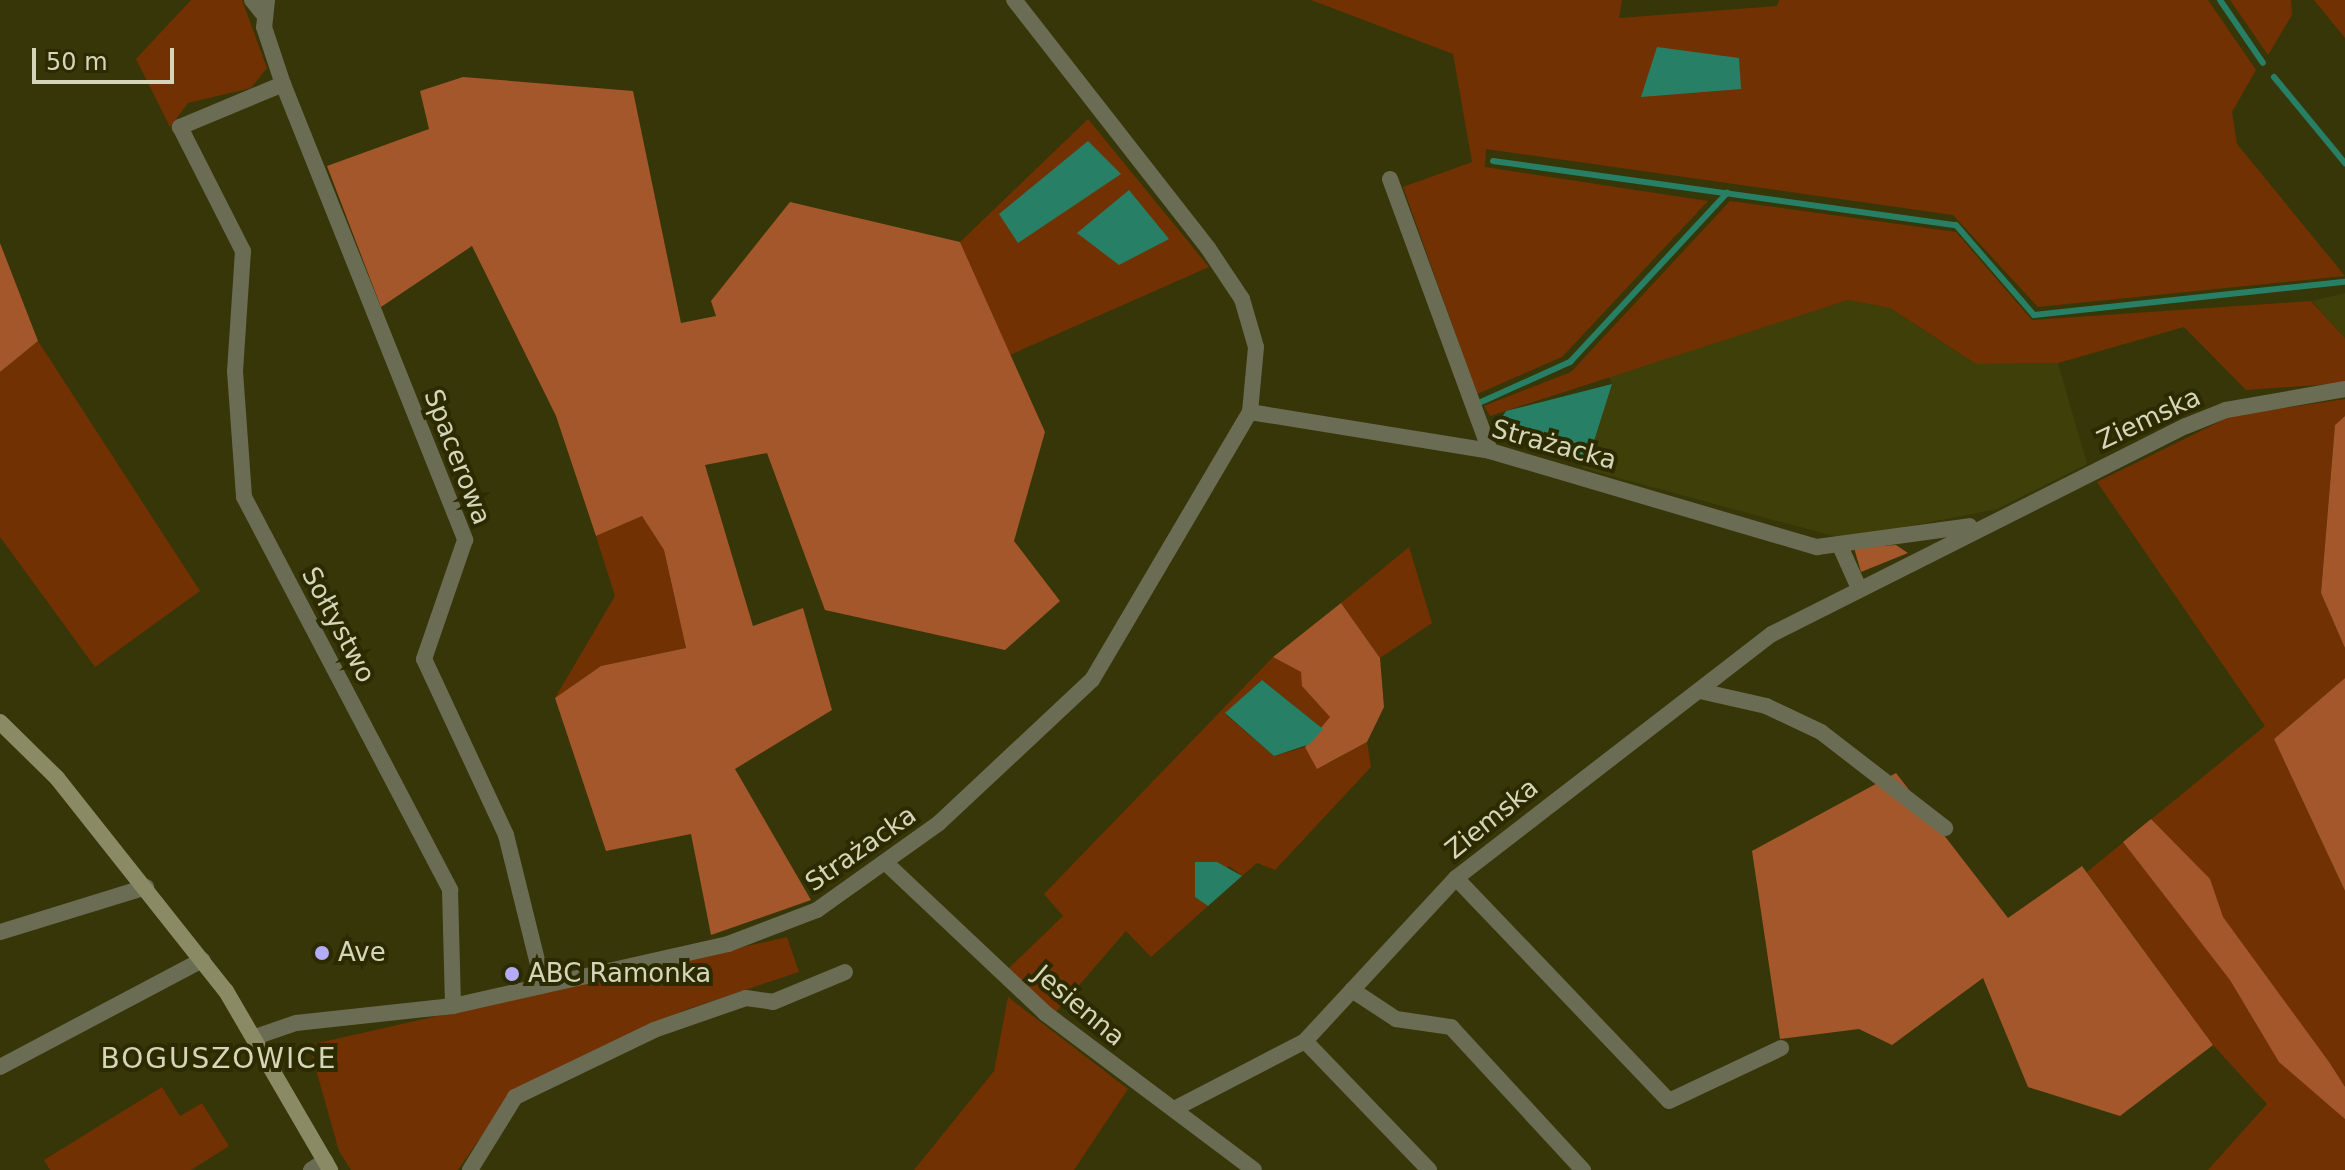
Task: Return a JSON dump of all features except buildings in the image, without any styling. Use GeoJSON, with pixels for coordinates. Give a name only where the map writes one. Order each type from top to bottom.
{"type":"FeatureCollection","features":[{"type":"Feature","properties":{"kind":"street"},"geometry":{"type":"LineString","coordinates":[[252,0],[266,8]]}},
{"type":"Feature","properties":{"kind":"street","name":"Strażacka"},"geometry":{"type":"LineString","coordinates":[[258,1036],[296,1023],[453,1006],[728,944],[817,910],[887,864],[1092,680],[1250,412],[1256,347],[1242,299],[1014,0]]}},
{"type":"Feature","properties":{"kind":"street","name":"Spacerowa"},"geometry":{"type":"LineString","coordinates":[[266,8],[283,84],[465,540],[424,659],[506,835],[543,985]]}},
{"type":"Feature","properties":{"kind":"street","name":"Sołtystwo"},"geometry":{"type":"LineString","coordinates":[[283,84],[180,127],[243,251],[235,371],[244,497],[450,890],[453,1006]]}},
{"type":"Feature","properties":{"kind":"street"},"geometry":{"type":"LineString","coordinates":[[1390,179],[1490,451]]}},
{"type":"Feature","properties":{"kind":"street","name":"Ziemska"},"geometry":{"type":"LineString","coordinates":[[1176,1108],[1305,1041],[1456,878],[1772,634],[1858,586],[2216,413],[2345,389]]}},
{"type":"Feature","properties":{"kind":"street","name":"Strażacka"},"geometry":{"type":"LineString","coordinates":[[1250,412],[1490,451],[1777,536],[1840,546]]}},
{"type":"Feature","properties":{"kind":"street","name":"Ziemska"},"geometry":{"type":"LineString","coordinates":[[1840,546],[1983,524]]}},
{"type":"Feature","properties":{"kind":"street"},"geometry":{"type":"LineString","coordinates":[[1840,546],[1858,586]]}},
{"type":"Feature","properties":{"kind":"street"},"geometry":{"type":"LineString","coordinates":[[1700,691],[1766,706],[1821,732],[1945,828]]}},
{"type":"Feature","properties":{"kind":"street"},"geometry":{"type":"LineString","coordinates":[[0,722],[146,887],[258,1036],[322,1167]]}},
{"type":"Feature","properties":{"kind":"street","name":"Jesienna"},"geometry":{"type":"LineString","coordinates":[[887,864],[1045,1013],[1176,1108],[1254,1170]]}},
{"type":"Feature","properties":{"kind":"street"},"geometry":{"type":"LineString","coordinates":[[1456,878],[1669,1101],[1781,1048]]}},
{"type":"Feature","properties":{"kind":"street"},"geometry":{"type":"LineString","coordinates":[[0,932],[146,887]]}},
{"type":"Feature","properties":{"kind":"street"},"geometry":{"type":"LineString","coordinates":[[0,1067],[202,960]]}},
{"type":"Feature","properties":{"kind":"street"},"geometry":{"type":"LineString","coordinates":[[470,1170],[515,1097],[654,1030],[746,998],[773,1002],[845,972]]}},
{"type":"Feature","properties":{"kind":"street"},"geometry":{"type":"LineString","coordinates":[[1352,990],[1396,1019],[1451,1027],[1583,1170]]}},
{"type":"Feature","properties":{"kind":"street"},"geometry":{"type":"LineString","coordinates":[[1305,1041],[1429,1170]]}},
{"type":"Feature","properties":{"kind":"shaded area"},"geometry":{"type":"Polygon","coordinates":[[[191,0],[242,0],[267,68],[251,88],[188,103],[170,127],[136,59],[191,0]]]}},
{"type":"Feature","properties":{"kind":"shaded area"},"geometry":{"type":"Polygon","coordinates":[[[1311,0],[1622,0],[1619,18],[1777,6],[1779,0],[2208,0],[2256,70],[2232,112],[2237,144],[2345,276],[2038,307],[1953,215],[1486,149],[1485,167],[1708,201],[1562,357],[1477,394],[1403,187],[1472,162],[1453,54],[1311,0]]]}},
{"type":"Feature","properties":{"kind":"shaded area"},"geometry":{"type":"Polygon","coordinates":[[[2230,0],[2291,0],[2292,15],[2268,55],[2230,0]]]}},
{"type":"Feature","properties":{"kind":"shaded area"},"geometry":{"type":"Polygon","coordinates":[[[2314,0],[2345,0],[2345,38],[2314,0]]]}},
{"type":"Feature","properties":{"kind":"shaded area"},"geometry":{"type":"Polygon","coordinates":[[[1657,47],[1739,58],[1741,89],[1641,97],[1657,47]]]}},
{"type":"Feature","properties":{"kind":"shaded area"},"geometry":{"type":"Polygon","coordinates":[[[463,77],[633,91],[681,323],[716,316],[711,301],[790,202],[960,242],[1045,432],[1014,541],[1060,601],[1005,650],[825,610],[767,453],[705,465],[753,626],[803,608],[832,710],[735,769],[811,900],[711,935],[691,834],[606,851],[555,698],[601,666],[686,648],[664,550],[642,516],[596,536],[556,416],[472,246],[381,307],[327,166],[429,129],[420,91],[463,77]]]}},
{"type":"Feature","properties":{"kind":"shaded area"},"geometry":{"type":"Polygon","coordinates":[[[1088,119],[1209,267],[1010,355],[960,242],[1088,119]]]}},
{"type":"Feature","properties":{"kind":"shaded area"},"geometry":{"type":"Polygon","coordinates":[[[1088,141],[1121,174],[1018,243],[999,214],[1088,141]]]}},
{"type":"Feature","properties":{"kind":"shaded area"},"geometry":{"type":"Polygon","coordinates":[[[1129,190],[1169,239],[1119,265],[1077,233],[1129,190]]]}},
{"type":"Feature","properties":{"kind":"shaded area"},"geometry":{"type":"Polygon","coordinates":[[[1730,201],[1956,232],[2032,320],[2311,301],[2345,338],[2345,383],[2246,390],[2184,327],[2058,363],[1976,364],[1890,308],[1848,300],[1490,416],[1484,406],[1571,372],[1730,201]]]}},
{"type":"Feature","properties":{"kind":"shaded area"},"geometry":{"type":"Polygon","coordinates":[[[0,243],[38,341],[0,372],[0,243]]]}},
{"type":"Feature","properties":{"kind":"shaded area"},"geometry":{"type":"Polygon","coordinates":[[[2345,293],[2345,338],[2312,301],[2345,293]]]}},
{"type":"Feature","properties":{"kind":"shaded area"},"geometry":{"type":"Polygon","coordinates":[[[1848,300],[1890,308],[1976,364],[2058,363],[2087,464],[1997,509],[1844,539],[1582,468],[1612,385],[1609,374],[1848,300]]]}},
{"type":"Feature","properties":{"kind":"shaded area"},"geometry":{"type":"Polygon","coordinates":[[[38,341],[200,591],[95,667],[0,537],[0,372],[38,341]]]}},
{"type":"Feature","properties":{"kind":"shaded area"},"geometry":{"type":"Polygon","coordinates":[[[1612,384],[1588,460],[1497,425],[1506,411],[1612,384]]]}},
{"type":"Feature","properties":{"kind":"shaded area"},"geometry":{"type":"Polygon","coordinates":[[[2345,399],[2345,416],[2335,425],[2321,593],[2345,648],[2345,678],[2274,739],[2345,891],[2345,1170],[2208,1170],[2267,1104],[2213,1045],[2087,872],[2265,726],[2097,482],[2231,416],[2345,399]]]}},
{"type":"Feature","properties":{"kind":"shaded area"},"geometry":{"type":"Polygon","coordinates":[[[2345,416],[2345,648],[2321,593],[2335,425],[2345,416]]]}},
{"type":"Feature","properties":{"kind":"shaded area"},"geometry":{"type":"Polygon","coordinates":[[[642,516],[664,550],[686,648],[601,666],[555,698],[615,596],[596,536],[642,516]]]}},
{"type":"Feature","properties":{"kind":"shaded area"},"geometry":{"type":"Polygon","coordinates":[[[1896,545],[1908,553],[1861,572],[1854,548],[1896,545]]]}},
{"type":"Feature","properties":{"kind":"shaded area"},"geometry":{"type":"Polygon","coordinates":[[[1409,547],[1432,623],[1380,658],[1341,603],[1409,547]]]}},
{"type":"Feature","properties":{"kind":"shaded area"},"geometry":{"type":"Polygon","coordinates":[[[1341,603],[1380,658],[1384,707],[1367,742],[1317,769],[1305,747],[1330,717],[1302,686],[1301,672],[1273,657],[1341,603]]]}},
{"type":"Feature","properties":{"kind":"shaded area"},"geometry":{"type":"Polygon","coordinates":[[[1273,657],[1301,672],[1330,717],[1323,729],[1262,680],[1225,714],[1274,756],[1305,747],[1329,763],[1367,742],[1371,767],[1275,870],[1257,863],[1242,876],[1229,866],[1195,897],[1208,906],[1151,957],[1126,931],[1055,1013],[1009,968],[1063,916],[1044,894],[1273,657]]]}},
{"type":"Feature","properties":{"kind":"shaded area"},"geometry":{"type":"Polygon","coordinates":[[[2345,678],[2345,891],[2274,739],[2345,678]]]}},
{"type":"Feature","properties":{"kind":"shaded area"},"geometry":{"type":"Polygon","coordinates":[[[1262,680],[1323,729],[1310,744],[1274,756],[1225,713],[1262,680]]]}},
{"type":"Feature","properties":{"kind":"shaded area"},"geometry":{"type":"Polygon","coordinates":[[[1896,773],[2008,918],[2082,866],[2213,1045],[2120,1116],[2028,1087],[1983,978],[1892,1045],[1859,1029],[1780,1039],[1752,851],[1896,773]]]}},
{"type":"Feature","properties":{"kind":"shaded area"},"geometry":{"type":"Polygon","coordinates":[[[2151,819],[2210,879],[2223,917],[2329,1062],[2345,1087],[2345,1119],[2279,1062],[2230,980],[2123,842],[2151,819]]]}},
{"type":"Feature","properties":{"kind":"shaded area"},"geometry":{"type":"Polygon","coordinates":[[[1195,862],[1217,862],[1242,876],[1208,906],[1195,897],[1195,862]]]}},
{"type":"Feature","properties":{"kind":"shaded area"},"geometry":{"type":"Polygon","coordinates":[[[787,937],[799,972],[685,1010],[513,1091],[458,1170],[351,1170],[339,1151],[309,1045],[787,937]]]}},
{"type":"Feature","properties":{"kind":"shaded area"},"geometry":{"type":"Polygon","coordinates":[[[1008,997],[1128,1089],[1074,1170],[914,1170],[994,1071],[1008,997]]]}},
{"type":"Feature","properties":{"kind":"shaded area"},"geometry":{"type":"Polygon","coordinates":[[[162,1087],[180,1116],[202,1103],[229,1146],[191,1170],[50,1170],[44,1160],[162,1087]]]}},
{"type":"Feature","properties":{"kind":"waterway"},"geometry":{"type":"LineString","coordinates":[[2220,0],[2263,63]]}},
{"type":"Feature","properties":{"kind":"waterway"},"geometry":{"type":"LineString","coordinates":[[2274,77],[2345,163]]}},
{"type":"Feature","properties":{"kind":"waterway"},"geometry":{"type":"LineString","coordinates":[[1493,161],[1956,225],[2034,315],[2345,282]]}},
{"type":"Feature","properties":{"kind":"waterway"},"geometry":{"type":"LineString","coordinates":[[1481,402],[1570,362],[1727,193]]}},
{"type":"Feature","properties":{"kind":"place","name":"Ave"},"geometry":{"type":"Point","coordinates":[322,953]}},
{"type":"Feature","properties":{"kind":"place","name":"ABC Ramonka"},"geometry":{"type":"Point","coordinates":[512,974]}},
{"type":"Feature","properties":{"kind":"district","name":"BOGUSZOWICE"},"geometry":{"type":"Point","coordinates":[219,1059]}}]}
